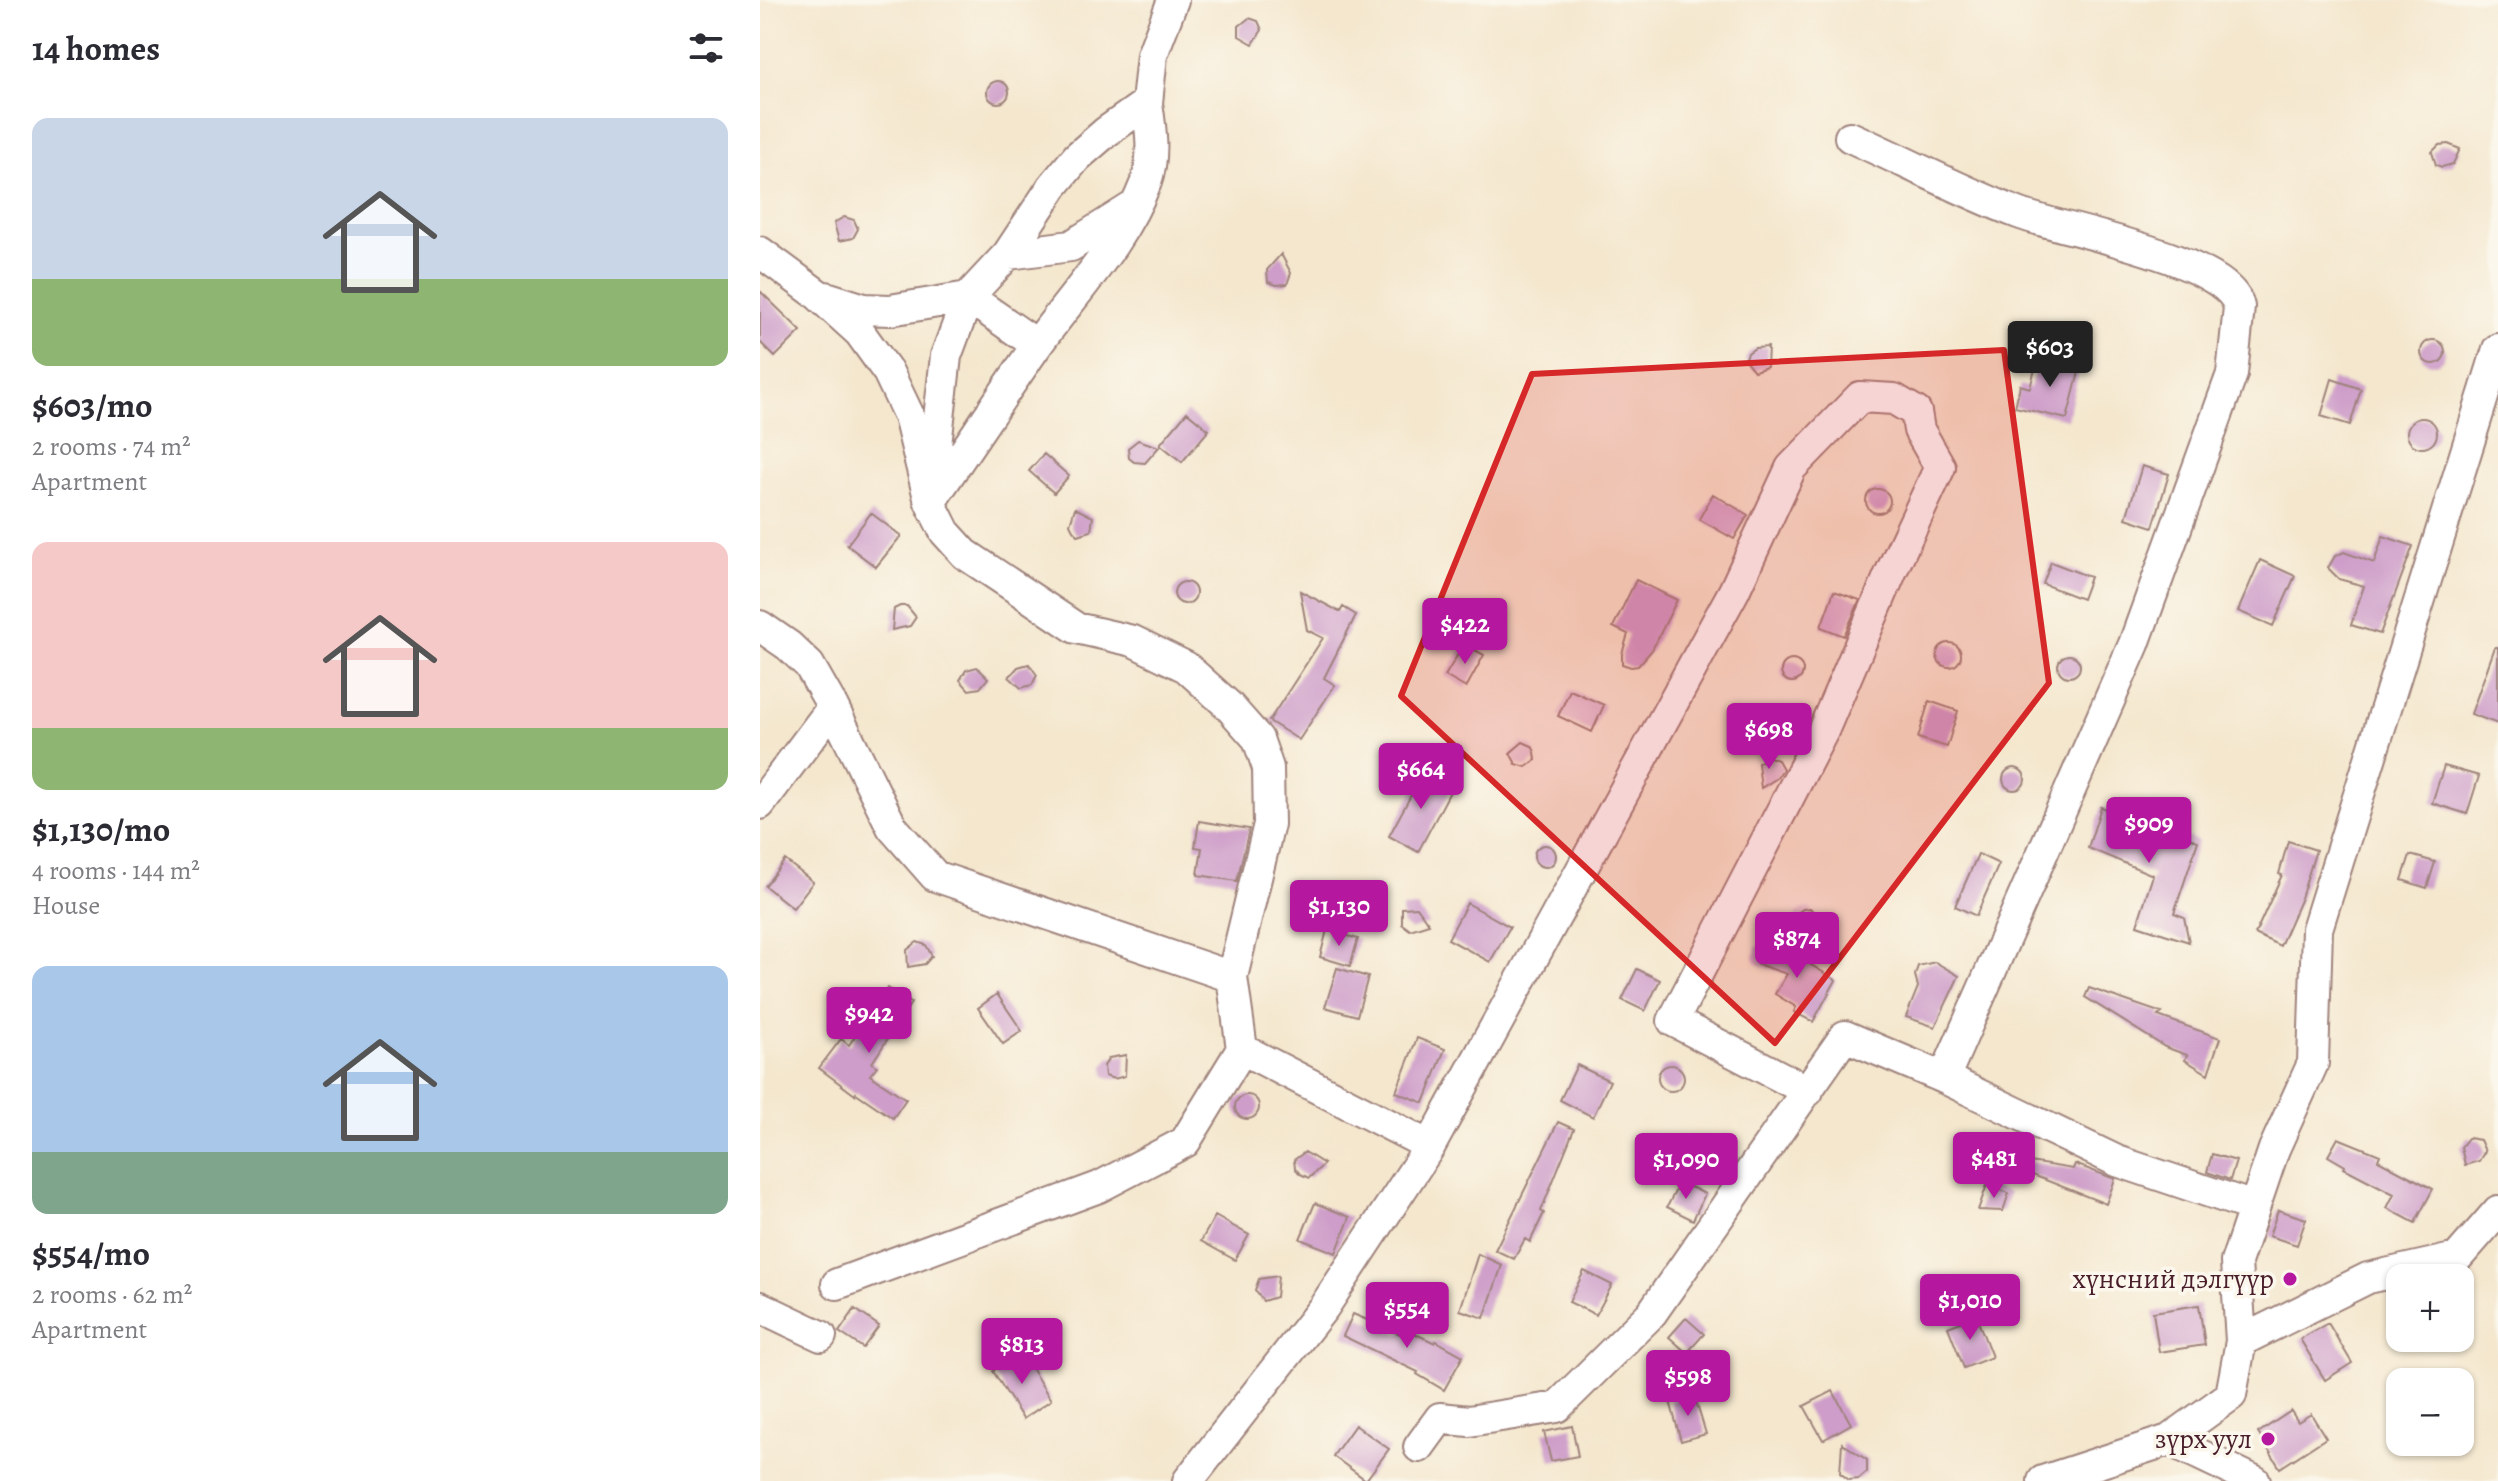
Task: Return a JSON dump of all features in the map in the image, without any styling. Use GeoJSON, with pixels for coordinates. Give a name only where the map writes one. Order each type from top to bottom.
{"type":"FeatureCollection","features":[{"type":"Feature","properties":{"kind":"street"},"geometry":{"type":"LineString","coordinates":[[930,502],[1037,345],[1116,238],[1135,206],[1147,180],[1151,156],[1147,103],[1152,55],[1173,0]]}},
{"type":"Feature","properties":{"kind":"street"},"geometry":{"type":"LineString","coordinates":[[930,502],[946,356],[968,297],[1008,254],[1053,186],[1077,157],[1147,103]]}},
{"type":"Feature","properties":{"kind":"street"},"geometry":{"type":"LineString","coordinates":[[1850,137],[2020,214],[2097,233],[2171,258],[2230,288],[2238,298],[2239,307],[2232,374],[2134,644],[1944,1078]]}},
{"type":"Feature","properties":{"kind":"street"},"geometry":{"type":"LineString","coordinates":[[1008,254],[1071,246],[1135,206]]}},
{"type":"Feature","properties":{"kind":"street"},"geometry":{"type":"LineString","coordinates":[[762,254],[817,294],[860,333],[888,372],[909,416],[930,502],[945,532],[965,554],[1076,628],[1133,641],[1186,667],[1228,705],[1258,739],[1268,768],[1269,824],[1232,977],[1242,1049],[1185,1142],[1099,1187],[837,1284]]}},
{"type":"Feature","properties":{"kind":"street"},"geometry":{"type":"LineString","coordinates":[[817,294],[864,309],[890,310],[968,297],[1037,345]]}},
{"type":"Feature","properties":{"kind":"street"},"geometry":{"type":"LineString","coordinates":[[2043,1481],[2169,1440],[2231,1395],[2241,1341],[2236,1262],[2274,1149],[2313,1063],[2317,929],[2498,349]]}},
{"type":"Feature","properties":{"kind":"street"},"geometry":{"type":"LineString","coordinates":[[1188,1481],[1324,1307],[1430,1146],[1734,591],[1791,468],[1860,397],[1894,399],[1916,412],[1919,430],[1940,467],[1823,731],[1673,1021],[1808,1091]]}},
{"type":"Feature","properties":{"kind":"street"},"geometry":{"type":"LineString","coordinates":[[760,626],[789,646],[809,665],[892,827],[935,876],[1232,977]]}},
{"type":"Feature","properties":{"kind":"street"},"geometry":{"type":"LineString","coordinates":[[760,804],[833,707]]}},
{"type":"Feature","properties":{"kind":"street"},"geometry":{"type":"LineString","coordinates":[[1419,1447],[1440,1418],[1469,1421],[1557,1407],[1651,1314],[1845,1036],[1944,1078],[2117,1161],[2254,1207]]}},
{"type":"Feature","properties":{"kind":"street"},"geometry":{"type":"LineString","coordinates":[[1242,1049],[1430,1146]]}},
{"type":"Feature","properties":{"kind":"street"},"geometry":{"type":"LineString","coordinates":[[2241,1341],[2368,1278],[2457,1258],[2498,1211]]}},
{"type":"Feature","properties":{"kind":"street"},"geometry":{"type":"LineString","coordinates":[[760,1307],[821,1336]]}},
{"type":"Feature","properties":{"kind":"street"},"geometry":{"type":"LineString","coordinates":[[2169,1440],[2255,1481]]}},
{"type":"Feature","properties":{"kind":"highlighted area"},"geometry":{"type":"Polygon","coordinates":[[[2004,350],[2049,683],[1775,1043],[1401,696],[1532,374],[2004,350]]]}},
{"type":"Feature","properties":{"kind":"building"},"geometry":{"type":"Polygon","coordinates":[[[1249,18],[1258,21],[1262,30],[1253,44],[1239,36],[1239,26],[1249,18]]]}},
{"type":"Feature","properties":{"kind":"building"},"geometry":{"type":"Polygon","coordinates":[[[994,81],[1002,81],[1009,92],[1002,103],[994,103],[987,96],[987,88],[994,81]]]}},
{"type":"Feature","properties":{"kind":"building"},"geometry":{"type":"Polygon","coordinates":[[[2448,144],[2460,149],[2453,164],[2436,165],[2432,152],[2439,145],[2448,144]]]}},
{"type":"Feature","properties":{"kind":"building"},"geometry":{"type":"Polygon","coordinates":[[[844,217],[854,220],[858,229],[853,238],[839,241],[834,223],[844,217]]]}},
{"type":"Feature","properties":{"kind":"building"},"geometry":{"type":"Polygon","coordinates":[[[1281,254],[1291,273],[1287,284],[1277,285],[1268,282],[1267,270],[1281,254]]]}},
{"type":"Feature","properties":{"kind":"building"},"geometry":{"type":"Polygon","coordinates":[[[760,291],[801,331],[775,357],[760,342],[760,291]]]}},
{"type":"Feature","properties":{"kind":"building"},"geometry":{"type":"Polygon","coordinates":[[[2433,340],[2441,344],[2445,352],[2441,360],[2433,364],[2425,360],[2421,352],[2425,344],[2433,340]]]}},
{"type":"Feature","properties":{"kind":"building"},"geometry":{"type":"Polygon","coordinates":[[[1768,347],[1767,367],[1754,371],[1745,360],[1748,353],[1755,348],[1768,347]]]}},
{"type":"Feature","properties":{"kind":"building"},"geometry":{"type":"Polygon","coordinates":[[[2038,358],[2080,368],[2067,419],[2015,407],[2020,385],[2030,388],[2038,358]]]}},
{"type":"Feature","properties":{"kind":"building"},"geometry":{"type":"Polygon","coordinates":[[[2332,379],[2361,389],[2350,425],[2321,416],[2332,379]]]}},
{"type":"Feature","properties":{"kind":"building"},"geometry":{"type":"Polygon","coordinates":[[[1187,412],[1209,430],[1182,462],[1160,444],[1187,412]]]}},
{"type":"Feature","properties":{"kind":"building"},"geometry":{"type":"Polygon","coordinates":[[[2422,418],[2428,419],[2436,427],[2436,439],[2428,447],[2422,448],[2416,447],[2408,439],[2407,433],[2408,427],[2416,419],[2422,418]]]}},
{"type":"Feature","properties":{"kind":"building"},"geometry":{"type":"Polygon","coordinates":[[[1138,440],[1159,447],[1145,463],[1129,458],[1128,448],[1138,440]]]}},
{"type":"Feature","properties":{"kind":"building"},"geometry":{"type":"Polygon","coordinates":[[[1044,454],[1069,476],[1054,493],[1029,471],[1044,454]]]}},
{"type":"Feature","properties":{"kind":"building"},"geometry":{"type":"Polygon","coordinates":[[[2142,466],[2169,474],[2153,527],[2126,518],[2142,466]]]}},
{"type":"Feature","properties":{"kind":"building"},"geometry":{"type":"Polygon","coordinates":[[[1878,489],[1886,493],[1890,501],[1886,509],[1878,513],[1870,509],[1866,501],[1870,493],[1878,489]]]}},
{"type":"Feature","properties":{"kind":"building"},"geometry":{"type":"Polygon","coordinates":[[[1713,494],[1748,515],[1734,539],[1699,519],[1713,494]]]}},
{"type":"Feature","properties":{"kind":"building"},"geometry":{"type":"Polygon","coordinates":[[[1075,508],[1093,517],[1091,531],[1078,535],[1073,530],[1070,524],[1075,508]]]}},
{"type":"Feature","properties":{"kind":"building"},"geometry":{"type":"Polygon","coordinates":[[[871,513],[901,536],[876,567],[847,545],[871,513]]]}},
{"type":"Feature","properties":{"kind":"building"},"geometry":{"type":"Polygon","coordinates":[[[2383,536],[2413,546],[2380,634],[2351,625],[2364,586],[2339,579],[2328,568],[2335,556],[2344,552],[2374,563],[2383,536]]]}},
{"type":"Feature","properties":{"kind":"building"},"geometry":{"type":"Polygon","coordinates":[[[2260,560],[2295,576],[2273,626],[2238,611],[2260,560]]]}},
{"type":"Feature","properties":{"kind":"building"},"geometry":{"type":"Polygon","coordinates":[[[2051,562],[2090,577],[2082,599],[2043,584],[2051,562]]]}},
{"type":"Feature","properties":{"kind":"building"},"geometry":{"type":"Polygon","coordinates":[[[1636,580],[1677,600],[1652,650],[1638,666],[1631,667],[1622,664],[1628,634],[1613,627],[1636,580]]]}},
{"type":"Feature","properties":{"kind":"building"},"geometry":{"type":"Polygon","coordinates":[[[1181,582],[1189,582],[1196,593],[1189,604],[1181,604],[1174,597],[1174,589],[1181,582]]]}},
{"type":"Feature","properties":{"kind":"building"},"geometry":{"type":"Polygon","coordinates":[[[1300,591],[1340,612],[1343,607],[1356,615],[1324,678],[1335,685],[1299,740],[1269,721],[1323,638],[1307,630],[1300,591]]]}},
{"type":"Feature","properties":{"kind":"building"},"geometry":{"type":"Polygon","coordinates":[[[1834,591],[1860,600],[1844,636],[1821,627],[1834,591]]]}},
{"type":"Feature","properties":{"kind":"building"},"geometry":{"type":"Polygon","coordinates":[[[907,606],[916,617],[910,626],[892,630],[894,609],[907,606]]]}},
{"type":"Feature","properties":{"kind":"building"},"geometry":{"type":"Polygon","coordinates":[[[1949,643],[1957,647],[1961,655],[1957,663],[1949,667],[1941,663],[1937,655],[1941,647],[1949,643]]]}},
{"type":"Feature","properties":{"kind":"building"},"geometry":{"type":"Polygon","coordinates":[[[1464,644],[1484,655],[1466,688],[1445,676],[1464,644]]]}},
{"type":"Feature","properties":{"kind":"building"},"geometry":{"type":"Polygon","coordinates":[[[2495,647],[2498,647],[2498,724],[2471,714],[2495,647]]]}},
{"type":"Feature","properties":{"kind":"building"},"geometry":{"type":"Polygon","coordinates":[[[2065,655],[2073,655],[2080,666],[2073,677],[2065,677],[2058,670],[2058,662],[2065,655]]]}},
{"type":"Feature","properties":{"kind":"building"},"geometry":{"type":"Polygon","coordinates":[[[1788,660],[1796,660],[1803,671],[1796,682],[1788,682],[1781,675],[1781,667],[1788,660]]]}},
{"type":"Feature","properties":{"kind":"building"},"geometry":{"type":"Polygon","coordinates":[[[1029,664],[1037,675],[1032,685],[1021,688],[1009,677],[1018,667],[1029,664]]]}},
{"type":"Feature","properties":{"kind":"building"},"geometry":{"type":"Polygon","coordinates":[[[977,667],[988,678],[980,688],[969,690],[960,680],[966,670],[977,667]]]}},
{"type":"Feature","properties":{"kind":"building"},"geometry":{"type":"Polygon","coordinates":[[[1570,690],[1604,705],[1592,732],[1558,716],[1570,690]]]}},
{"type":"Feature","properties":{"kind":"building"},"geometry":{"type":"Polygon","coordinates":[[[1929,701],[1958,711],[1947,747],[1918,738],[1929,701]]]}},
{"type":"Feature","properties":{"kind":"building"},"geometry":{"type":"Polygon","coordinates":[[[1523,742],[1532,746],[1536,760],[1526,767],[1516,764],[1510,753],[1523,742]]]}},
{"type":"Feature","properties":{"kind":"building"},"geometry":{"type":"Polygon","coordinates":[[[1769,757],[1778,760],[1783,769],[1777,778],[1761,788],[1758,763],[1769,757]]]}},
{"type":"Feature","properties":{"kind":"building"},"geometry":{"type":"Polygon","coordinates":[[[2444,766],[2479,776],[2467,814],[2432,803],[2444,766]]]}},
{"type":"Feature","properties":{"kind":"building"},"geometry":{"type":"Polygon","coordinates":[[[2010,768],[2018,768],[2025,779],[2018,790],[2010,790],[2003,783],[2003,775],[2010,768]]]}},
{"type":"Feature","properties":{"kind":"building"},"geometry":{"type":"Polygon","coordinates":[[[1424,771],[1453,786],[1418,852],[1389,836],[1424,771]]]}},
{"type":"Feature","properties":{"kind":"building"},"geometry":{"type":"Polygon","coordinates":[[[2101,807],[2198,841],[2174,913],[2184,917],[2189,942],[2137,925],[2153,875],[2088,848],[2101,807]]]}},
{"type":"Feature","properties":{"kind":"building"},"geometry":{"type":"Polygon","coordinates":[[[1199,821],[1249,829],[1237,881],[1198,875],[1202,848],[1195,847],[1199,821]]]}},
{"type":"Feature","properties":{"kind":"building"},"geometry":{"type":"Polygon","coordinates":[[[2288,841],[2316,850],[2301,898],[2280,946],[2255,934],[2282,875],[2279,874],[2288,841]]]}},
{"type":"Feature","properties":{"kind":"building"},"geometry":{"type":"Polygon","coordinates":[[[1541,845],[1549,845],[1556,856],[1549,867],[1541,867],[1534,860],[1534,852],[1541,845]]]}},
{"type":"Feature","properties":{"kind":"building"},"geometry":{"type":"Polygon","coordinates":[[[1978,854],[1999,864],[1976,916],[1955,906],[1978,854]]]}},
{"type":"Feature","properties":{"kind":"building"},"geometry":{"type":"Polygon","coordinates":[[[2410,855],[2435,862],[2427,888],[2402,880],[2410,855]]]}},
{"type":"Feature","properties":{"kind":"building"},"geometry":{"type":"Polygon","coordinates":[[[785,860],[813,882],[793,908],[765,886],[785,860]]]}},
{"type":"Feature","properties":{"kind":"building"},"geometry":{"type":"Polygon","coordinates":[[[1467,903],[1510,927],[1490,962],[1448,939],[1467,903]]]}},
{"type":"Feature","properties":{"kind":"building"},"geometry":{"type":"Polygon","coordinates":[[[1417,907],[1429,924],[1410,930],[1402,924],[1402,908],[1417,907]]]}},
{"type":"Feature","properties":{"kind":"building"},"geometry":{"type":"Polygon","coordinates":[[[1810,908],[1819,919],[1816,925],[1796,937],[1796,914],[1810,908]]]}},
{"type":"Feature","properties":{"kind":"building"},"geometry":{"type":"Polygon","coordinates":[[[1327,930],[1358,939],[1350,966],[1320,957],[1327,930]]]}},
{"type":"Feature","properties":{"kind":"building"},"geometry":{"type":"Polygon","coordinates":[[[917,942],[926,945],[932,956],[925,964],[908,967],[907,950],[917,942]]]}},
{"type":"Feature","properties":{"kind":"building"},"geometry":{"type":"Polygon","coordinates":[[[1766,943],[1786,950],[1836,980],[1813,1022],[1794,1012],[1796,1007],[1775,994],[1787,974],[1757,964],[1754,958],[1756,947],[1766,943]]]}},
{"type":"Feature","properties":{"kind":"building"},"geometry":{"type":"Polygon","coordinates":[[[1935,962],[1959,976],[1935,1027],[1906,1017],[1918,987],[1915,975],[1918,966],[1935,962]]]}},
{"type":"Feature","properties":{"kind":"building"},"geometry":{"type":"Polygon","coordinates":[[[1337,968],[1368,977],[1357,1016],[1325,1007],[1337,968]]]}},
{"type":"Feature","properties":{"kind":"building"},"geometry":{"type":"Polygon","coordinates":[[[1637,969],[1660,980],[1645,1011],[1622,1000],[1637,969]]]}},
{"type":"Feature","properties":{"kind":"building"},"geometry":{"type":"Polygon","coordinates":[[[888,988],[911,1003],[872,1063],[877,1066],[870,1075],[906,1099],[893,1118],[819,1068],[841,1039],[849,1045],[888,988]]]}},
{"type":"Feature","properties":{"kind":"building"},"geometry":{"type":"Polygon","coordinates":[[[2089,988],[2162,1013],[2158,1016],[2220,1038],[2208,1074],[2185,1060],[2187,1055],[2165,1047],[2085,997],[2089,988]]]}},
{"type":"Feature","properties":{"kind":"building"},"geometry":{"type":"Polygon","coordinates":[[[997,994],[1022,1031],[1003,1044],[978,1008],[997,994]]]}},
{"type":"Feature","properties":{"kind":"building"},"geometry":{"type":"Polygon","coordinates":[[[1417,1038],[1445,1049],[1424,1103],[1396,1092],[1417,1038]]]}},
{"type":"Feature","properties":{"kind":"building"},"geometry":{"type":"Polygon","coordinates":[[[1126,1055],[1125,1076],[1114,1079],[1105,1076],[1104,1066],[1109,1058],[1126,1055]]]}},
{"type":"Feature","properties":{"kind":"building"},"geometry":{"type":"Polygon","coordinates":[[[1577,1065],[1610,1081],[1593,1117],[1560,1100],[1577,1065]]]}},
{"type":"Feature","properties":{"kind":"building"},"geometry":{"type":"Polygon","coordinates":[[[1671,1065],[1680,1069],[1684,1078],[1680,1087],[1671,1091],[1662,1087],[1658,1078],[1662,1069],[1671,1065]]]}},
{"type":"Feature","properties":{"kind":"building"},"geometry":{"type":"Polygon","coordinates":[[[1247,1095],[1255,1099],[1259,1107],[1255,1115],[1247,1119],[1239,1115],[1235,1107],[1239,1099],[1247,1095]]]}},
{"type":"Feature","properties":{"kind":"building"},"geometry":{"type":"Polygon","coordinates":[[[1558,1122],[1574,1129],[1541,1211],[1544,1213],[1530,1242],[1525,1239],[1514,1259],[1495,1250],[1558,1122]]]}},
{"type":"Feature","properties":{"kind":"building"},"geometry":{"type":"Polygon","coordinates":[[[2338,1138],[2380,1155],[2378,1160],[2433,1189],[2415,1223],[2387,1208],[2394,1194],[2344,1168],[2328,1156],[2338,1138]]]}},
{"type":"Feature","properties":{"kind":"building"},"geometry":{"type":"Polygon","coordinates":[[[2468,1138],[2480,1140],[2485,1151],[2479,1161],[2465,1165],[2461,1147],[2468,1138]]]}},
{"type":"Feature","properties":{"kind":"building"},"geometry":{"type":"Polygon","coordinates":[[[1305,1152],[1324,1164],[1309,1178],[1295,1168],[1294,1160],[1305,1152]]]}},
{"type":"Feature","properties":{"kind":"building"},"geometry":{"type":"Polygon","coordinates":[[[2212,1154],[2236,1161],[2230,1180],[2207,1172],[2212,1154]]]}},
{"type":"Feature","properties":{"kind":"building"},"geometry":{"type":"Polygon","coordinates":[[[2023,1161],[2073,1169],[2075,1164],[2115,1179],[2106,1204],[2020,1170],[2023,1161]]]}},
{"type":"Feature","properties":{"kind":"building"},"geometry":{"type":"Polygon","coordinates":[[[1680,1182],[1705,1194],[1693,1220],[1667,1207],[1680,1182]]]}},
{"type":"Feature","properties":{"kind":"building"},"geometry":{"type":"Polygon","coordinates":[[[1987,1185],[2009,1193],[2003,1211],[1978,1210],[1987,1185]]]}},
{"type":"Feature","properties":{"kind":"building"},"geometry":{"type":"Polygon","coordinates":[[[1315,1203],[1350,1217],[1336,1253],[1300,1239],[1315,1203]]]}},
{"type":"Feature","properties":{"kind":"building"},"geometry":{"type":"Polygon","coordinates":[[[2278,1210],[2306,1219],[2297,1245],[2269,1236],[2278,1210]]]}},
{"type":"Feature","properties":{"kind":"building"},"geometry":{"type":"Polygon","coordinates":[[[1215,1216],[1249,1235],[1235,1260],[1201,1241],[1215,1216]]]}},
{"type":"Feature","properties":{"kind":"building"},"geometry":{"type":"Polygon","coordinates":[[[1478,1254],[1502,1265],[1484,1318],[1460,1310],[1478,1254]]]}},
{"type":"Feature","properties":{"kind":"building"},"geometry":{"type":"Polygon","coordinates":[[[1584,1271],[1612,1285],[1596,1315],[1569,1302],[1584,1271]]]}},
{"type":"Feature","properties":{"kind":"building"},"geometry":{"type":"Polygon","coordinates":[[[1278,1276],[1276,1297],[1263,1301],[1255,1290],[1259,1279],[1278,1276]]]}},
{"type":"Feature","properties":{"kind":"building"},"geometry":{"type":"Polygon","coordinates":[[[2199,1305],[2205,1345],[2159,1352],[2153,1312],[2199,1305]]]}},
{"type":"Feature","properties":{"kind":"building"},"geometry":{"type":"Polygon","coordinates":[[[855,1309],[879,1326],[863,1348],[839,1332],[855,1309]]]}},
{"type":"Feature","properties":{"kind":"building"},"geometry":{"type":"Polygon","coordinates":[[[1353,1314],[1400,1334],[1403,1328],[1463,1356],[1444,1390],[1418,1372],[1343,1336],[1353,1314]]]}},
{"type":"Feature","properties":{"kind":"building"},"geometry":{"type":"Polygon","coordinates":[[[1976,1316],[1992,1357],[1964,1368],[1948,1327],[1976,1316]]]}},
{"type":"Feature","properties":{"kind":"building"},"geometry":{"type":"Polygon","coordinates":[[[1686,1318],[1704,1334],[1687,1353],[1669,1337],[1686,1318]]]}},
{"type":"Feature","properties":{"kind":"building"},"geometry":{"type":"Polygon","coordinates":[[[2328,1323],[2352,1363],[2325,1380],[2300,1339],[2328,1323]]]}},
{"type":"Feature","properties":{"kind":"building"},"geometry":{"type":"Polygon","coordinates":[[[1021,1352],[1051,1400],[1023,1419],[993,1371],[1021,1352]]]}},
{"type":"Feature","properties":{"kind":"building"},"geometry":{"type":"Polygon","coordinates":[[[1833,1391],[1851,1424],[1823,1440],[1804,1406],[1833,1391]]]}},
{"type":"Feature","properties":{"kind":"building"},"geometry":{"type":"Polygon","coordinates":[[[1694,1394],[1706,1434],[1681,1441],[1670,1401],[1694,1394]]]}},
{"type":"Feature","properties":{"kind":"building"},"geometry":{"type":"Polygon","coordinates":[[[2291,1411],[2298,1422],[2311,1414],[2326,1438],[2280,1468],[2258,1433],[2291,1411]]]}},
{"type":"Feature","properties":{"kind":"building"},"geometry":{"type":"Polygon","coordinates":[[[1355,1425],[1389,1449],[1366,1480],[1333,1456],[1355,1425]]]}},
{"type":"Feature","properties":{"kind":"building"},"geometry":{"type":"Polygon","coordinates":[[[1572,1426],[1578,1456],[1551,1461],[1544,1432],[1572,1426]]]}},
{"type":"Feature","properties":{"kind":"building"},"geometry":{"type":"Polygon","coordinates":[[[1842,1443],[1867,1460],[1867,1472],[1859,1479],[1849,1480],[1840,1473],[1842,1443]]]}},
{"type":"Feature","properties":{"kind":"place","name":"хүнсний дэлгүүр"},"geometry":{"type":"Point","coordinates":[2290,1279]}},
{"type":"Feature","properties":{"kind":"place","name":"зүрх уул"},"geometry":{"type":"Point","coordinates":[2268,1439]}}]}
